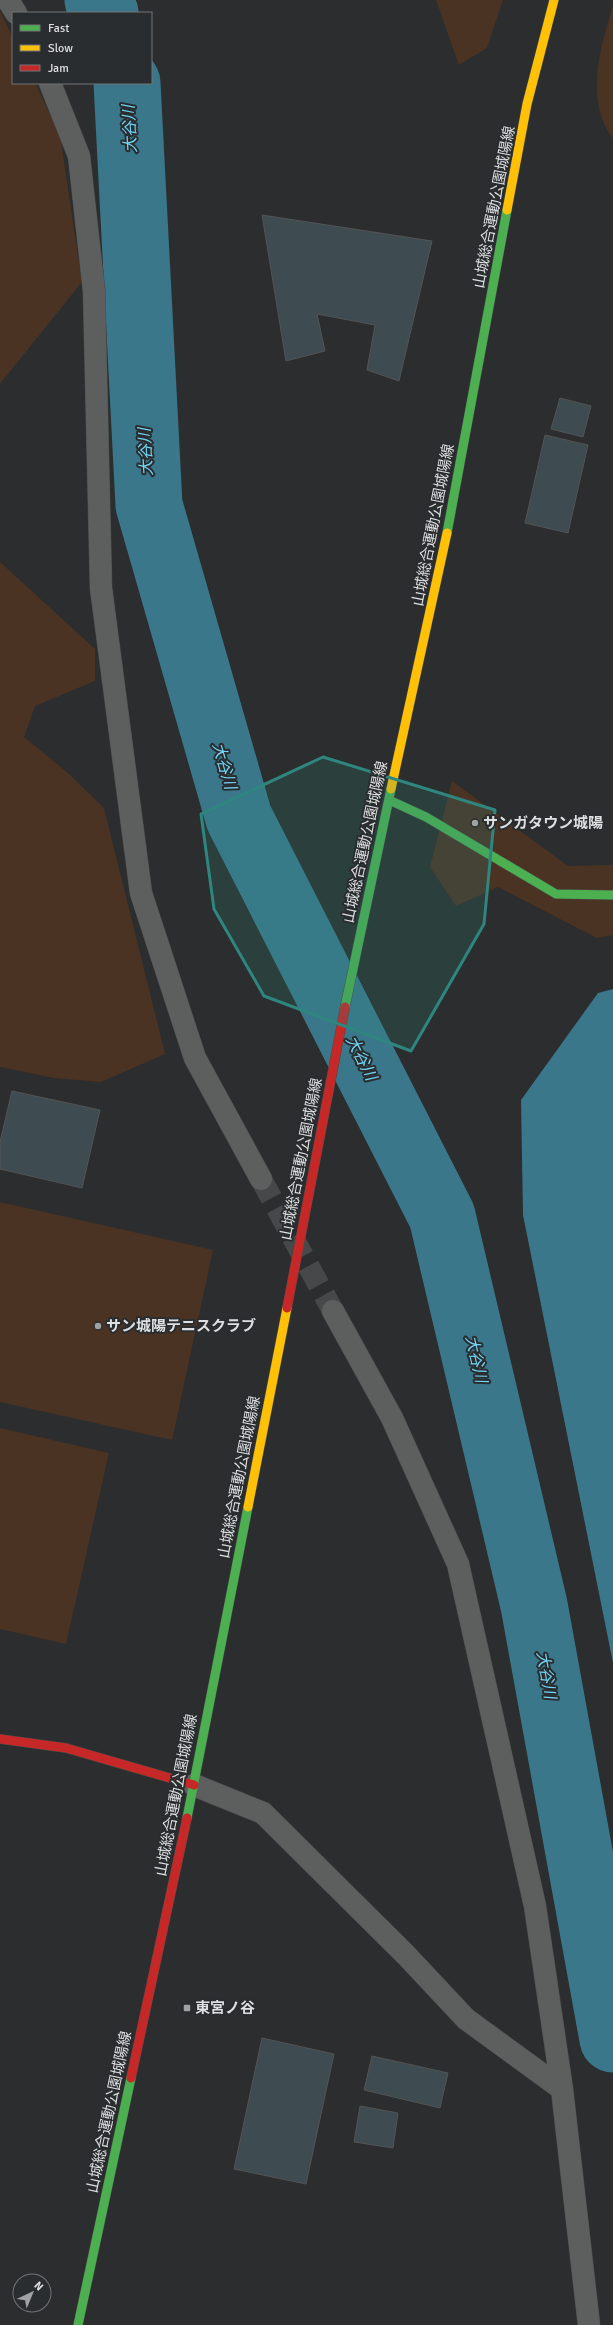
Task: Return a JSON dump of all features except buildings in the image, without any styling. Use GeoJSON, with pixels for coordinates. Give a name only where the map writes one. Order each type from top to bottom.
{"type":"FeatureCollection","features":[{"type":"Feature","properties":{"kind":"main road","name":"山城総合運動公園城陽線"},"geometry":{"type":"LineString","coordinates":[[78,2325],[194,1785],[361,927],[450,518],[527,104],[554,0]]}},
{"type":"Feature","properties":{"kind":"main road"},"geometry":{"type":"LineString","coordinates":[[389,800],[426,817],[556,894],[613,895]]}},
{"type":"Feature","properties":{"kind":"main road"},"geometry":{"type":"LineString","coordinates":[[0,1740],[66,1748],[194,1785]]}},
{"type":"Feature","properties":{"kind":"street"},"geometry":{"type":"LineString","coordinates":[[8,0],[15,12]]}},
{"type":"Feature","properties":{"kind":"street"},"geometry":{"type":"LineString","coordinates":[[50,84],[79,156],[94,291],[101,588],[141,893],[195,1058],[261,1179]]}},
{"type":"Feature","properties":{"kind":"street"},"geometry":{"type":"LineString","coordinates":[[333,1311],[392,1418],[458,1564],[536,1906],[562,2089],[589,2325]]}},
{"type":"Feature","properties":{"kind":"street"},"geometry":{"type":"LineString","coordinates":[[194,1785],[263,1813],[406,1955],[466,2019],[562,2089]]}},
{"type":"Feature","properties":{"kind":"highlighted area"},"geometry":{"type":"Polygon","coordinates":[[[323,757],[495,810],[484,924],[411,1051],[264,996],[214,909],[201,814],[323,757]]]}},
{"type":"Feature","properties":{"kind":"shaded area"},"geometry":{"type":"Polygon","coordinates":[[[436,0],[503,0],[487,48],[459,65],[436,0]]]}},
{"type":"Feature","properties":{"kind":"shaded area"},"geometry":{"type":"Polygon","coordinates":[[[613,6],[613,139],[604,124],[599,107],[597,74],[603,39],[613,6]]]}},
{"type":"Feature","properties":{"kind":"shaded area"},"geometry":{"type":"Polygon","coordinates":[[[0,11],[12,36],[12,84],[35,84],[60,135],[82,282],[0,384],[0,11]]]}},
{"type":"Feature","properties":{"kind":"shaded area"},"geometry":{"type":"Polygon","coordinates":[[[0,562],[95,649],[95,681],[35,706],[24,737],[68,773],[104,808],[165,1054],[101,1082],[54,1078],[0,1067],[0,562]]]}},
{"type":"Feature","properties":{"kind":"shaded area","name":"サンガタウン城陽"},"geometry":{"type":"Polygon","coordinates":[[[452,781],[568,866],[613,865],[613,935],[597,938],[498,887],[456,906],[430,867],[452,781]]]}},
{"type":"Feature","properties":{"kind":"shaded area","name":"サン城陽テニスクラブ"},"geometry":{"type":"Polygon","coordinates":[[[0,1202],[213,1250],[172,1440],[0,1402],[0,1202]]]}},
{"type":"Feature","properties":{"kind":"shaded area"},"geometry":{"type":"Polygon","coordinates":[[[0,1428],[109,1453],[66,1644],[0,1629],[0,1428]]]}},
{"type":"Feature","properties":{"kind":"water"},"geometry":{"type":"Polygon","coordinates":[[[613,989],[613,1663],[523,1215],[521,1100],[598,993],[613,989]]]}},
{"type":"Feature","properties":{"kind":"waterway","name":"大谷川"},"geometry":{"type":"LineString","coordinates":[[98,0],[104,12]]}},
{"type":"Feature","properties":{"kind":"waterway","name":"大谷川"},"geometry":{"type":"LineString","coordinates":[[127,84],[149,505],[239,818],[442,1216],[534,1605],[613,2039]]}},
{"type":"Feature","properties":{"kind":"tunnel"},"geometry":{"type":"LineString","coordinates":[[261,1179],[333,1311]]}},
{"type":"Feature","properties":{"kind":"traffic: fast"},"geometry":{"type":"LineString","coordinates":[[447,533],[507,210]]}},
{"type":"Feature","properties":{"kind":"traffic: fast"},"geometry":{"type":"LineString","coordinates":[[345,1007],[391,789]]}},
{"type":"Feature","properties":{"kind":"traffic: fast"},"geometry":{"type":"LineString","coordinates":[[389,800],[426,817],[556,894],[613,895]]}},
{"type":"Feature","properties":{"kind":"traffic: fast"},"geometry":{"type":"LineString","coordinates":[[187,1818],[248,1507]]}},
{"type":"Feature","properties":{"kind":"traffic: fast"},"geometry":{"type":"LineString","coordinates":[[78,2325],[131,2078]]}},
{"type":"Feature","properties":{"kind":"traffic: slow"},"geometry":{"type":"LineString","coordinates":[[507,210],[527,104],[554,0]]}},
{"type":"Feature","properties":{"kind":"traffic: slow"},"geometry":{"type":"LineString","coordinates":[[391,789],[447,533]]}},
{"type":"Feature","properties":{"kind":"traffic: slow"},"geometry":{"type":"LineString","coordinates":[[248,1507],[287,1308]]}},
{"type":"Feature","properties":{"kind":"traffic: jam"},"geometry":{"type":"LineString","coordinates":[[287,1308],[345,1007]]}},
{"type":"Feature","properties":{"kind":"traffic: jam"},"geometry":{"type":"LineString","coordinates":[[0,1739],[66,1748],[194,1785]]}},
{"type":"Feature","properties":{"kind":"traffic: jam"},"geometry":{"type":"LineString","coordinates":[[131,2078],[187,1818]]}},
{"type":"Feature","properties":{"kind":"place","name":"サンガタウン城陽"},"geometry":{"type":"Point","coordinates":[475,823]}},
{"type":"Feature","properties":{"kind":"place","name":"サン城陽テニスクラブ"},"geometry":{"type":"Point","coordinates":[98,1326]}},
{"type":"Feature","properties":{"kind":"place","name":"東宮ノ谷"},"geometry":{"type":"Point","coordinates":[187,2008]}}]}
